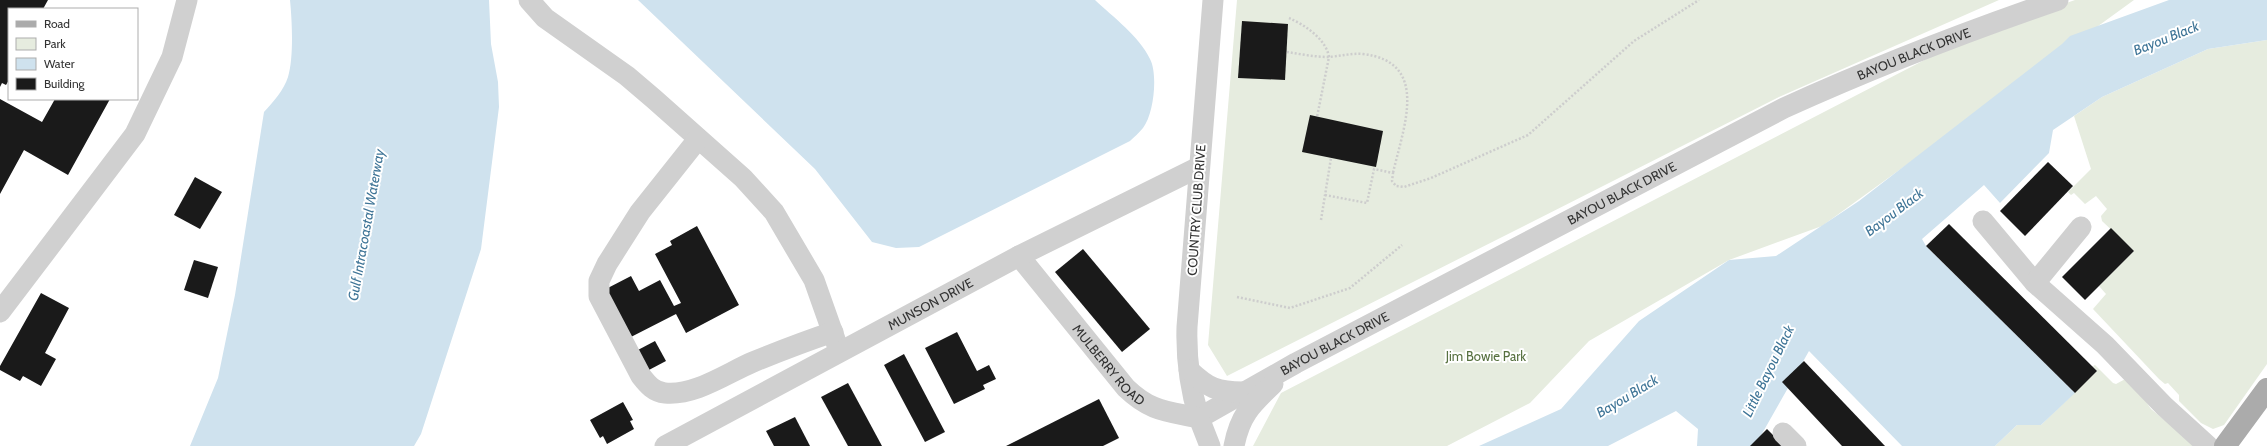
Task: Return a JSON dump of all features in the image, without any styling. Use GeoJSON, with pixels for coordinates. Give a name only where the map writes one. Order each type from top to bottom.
{"type":"FeatureCollection","features":[{"type":"Feature","properties":{"kind":"main road"},"geometry":{"type":"LineString","coordinates":[[2232,443],[2267,389]]}},
{"type":"Feature","properties":{"kind":"street"},"geometry":{"type":"LineString","coordinates":[[0,312],[135,134],[172,57],[186,0]]}},
{"type":"Feature","properties":{"kind":"street"},"geometry":{"type":"LineString","coordinates":[[529,0],[545,18],[627,76],[743,178],[774,212],[814,280],[839,352]]}},
{"type":"Feature","properties":{"kind":"street","name":"COUNTRY CLUB DRIVE"},"geometry":{"type":"LineString","coordinates":[[1199,418],[1192,394],[1189,370],[1187,327],[1213,0]]}},
{"type":"Feature","properties":{"kind":"street","name":"BAYOU BLACK DRIVE"},"geometry":{"type":"LineString","coordinates":[[1199,418],[1296,362],[1784,108],[1849,78],[1964,32],[2058,0]]}},
{"type":"Feature","properties":{"kind":"street"},"geometry":{"type":"LineString","coordinates":[[698,139],[640,212],[606,264],[599,280],[599,296],[642,376],[649,386],[659,392],[666,393],[685,391],[789,347],[833,332]]}},
{"type":"Feature","properties":{"kind":"street","name":"MUNSON DRIVE"},"geometry":{"type":"LineString","coordinates":[[665,446],[1019,256],[1199,167]]}},
{"type":"Feature","properties":{"kind":"street"},"geometry":{"type":"LineString","coordinates":[[1983,222],[2035,283],[2105,345],[2164,406],[2208,446]]}},
{"type":"Feature","properties":{"kind":"street"},"geometry":{"type":"LineString","coordinates":[[2035,283],[2081,227]]}},
{"type":"Feature","properties":{"kind":"street","name":"MULBERRY ROAD"},"geometry":{"type":"LineString","coordinates":[[1019,256],[1126,388],[1141,402],[1153,408],[1199,418]]}},
{"type":"Feature","properties":{"kind":"street"},"geometry":{"type":"LineString","coordinates":[[1234,446],[1236,434],[1247,409],[1296,362]]}},
{"type":"Feature","properties":{"kind":"street"},"geometry":{"type":"LineString","coordinates":[[1189,370],[1210,388],[1223,392],[1243,392]]}},
{"type":"Feature","properties":{"kind":"street"},"geometry":{"type":"LineString","coordinates":[[1199,418],[1210,446]]}},
{"type":"Feature","properties":{"kind":"path"},"geometry":{"type":"LineString","coordinates":[[1286,52],[1329,57],[1349,54],[1381,57],[1396,65],[1403,76],[1407,90],[1406,111],[1392,181],[1396,186],[1404,187],[1431,178],[1528,135],[1634,41],[1699,0]]}},
{"type":"Feature","properties":{"kind":"path"},"geometry":{"type":"LineString","coordinates":[[1289,18],[1300,23],[1321,40],[1328,48],[1329,57],[1317,117]]}},
{"type":"Feature","properties":{"kind":"path"},"geometry":{"type":"LineString","coordinates":[[1321,220],[1331,158]]}},
{"type":"Feature","properties":{"kind":"path"},"geometry":{"type":"LineString","coordinates":[[1325,195],[1367,203],[1374,169],[1393,173]]}},
{"type":"Feature","properties":{"kind":"path"},"geometry":{"type":"LineString","coordinates":[[1238,297],[1290,308],[1350,288],[1402,245]]}},
{"type":"Feature","properties":{"kind":"green space"},"geometry":{"type":"Polygon","coordinates":[[[1237,0],[1999,0],[1779,97],[1227,376],[1208,345],[1237,0]]]}},
{"type":"Feature","properties":{"kind":"green space","name":"Jim Bowie Park"},"geometry":{"type":"Polygon","coordinates":[[[2075,0],[2134,0],[1822,226],[1729,260],[1589,341],[1530,403],[1447,446],[1253,446],[1281,393],[1969,37],[2075,0]]]}},
{"type":"Feature","properties":{"kind":"green space"},"geometry":{"type":"Polygon","coordinates":[[[2267,40],[2267,364],[2224,425],[2213,429],[2201,423],[2179,401],[2179,395],[2168,383],[2165,384],[2159,379],[2093,309],[2106,294],[2099,286],[2134,251],[2102,221],[2101,216],[2107,209],[2096,196],[2085,204],[2074,193],[2071,195],[2068,192],[2091,169],[2074,116],[2102,97],[2208,49],[2267,40]]]}},
{"type":"Feature","properties":{"kind":"green space"},"geometry":{"type":"Polygon","coordinates":[[[2095,365],[2113,383],[2116,384],[2129,377],[2151,409],[2196,446],[1995,446],[2017,425],[2041,425],[2097,371],[2093,366],[2095,365]]]}},
{"type":"Feature","properties":{"kind":"water","name":"Gulf Intracoastal Waterway"},"geometry":{"type":"Polygon","coordinates":[[[290,0],[489,0],[491,44],[498,82],[499,107],[481,249],[421,434],[414,446],[190,446],[218,378],[235,295],[264,112],[284,87],[290,69],[292,38],[290,0]]]}},
{"type":"Feature","properties":{"kind":"water"},"geometry":{"type":"Polygon","coordinates":[[[638,0],[1095,0],[1133,35],[1145,51],[1150,59],[1154,74],[1154,94],[1147,122],[1130,141],[919,247],[896,248],[872,242],[815,169],[638,0]]]}},
{"type":"Feature","properties":{"kind":"water"},"geometry":{"type":"Polygon","coordinates":[[[2169,0],[2267,0],[2267,40],[2208,49],[2102,97],[2053,130],[2049,153],[2000,203],[1984,185],[1922,239],[1926,246],[2075,393],[2041,425],[2017,425],[1995,446],[1902,446],[1809,351],[1755,446],[1697,446],[1698,429],[1676,411],[1608,446],[1479,446],[1561,409],[1639,321],[1729,260],[1776,256],[1859,201],[2062,44],[2070,36],[2169,0]]]}},
{"type":"Feature","properties":{"kind":"building"},"geometry":{"type":"Polygon","coordinates":[[[0,0],[48,0],[44,8],[8,8],[8,82],[6,85],[2,83],[0,87],[0,0]]]}},
{"type":"Feature","properties":{"kind":"building"},"geometry":{"type":"Polygon","coordinates":[[[1242,21],[1288,24],[1285,80],[1238,78],[1242,21]]]}},
{"type":"Feature","properties":{"kind":"building"},"geometry":{"type":"Polygon","coordinates":[[[0,99],[42,122],[54,100],[109,100],[68,175],[24,150],[0,194],[0,99]]]}},
{"type":"Feature","properties":{"kind":"building"},"geometry":{"type":"Polygon","coordinates":[[[1310,115],[1383,131],[1376,167],[1302,152],[1310,115]]]}},
{"type":"Feature","properties":{"kind":"building"},"geometry":{"type":"Polygon","coordinates":[[[2048,162],[2073,186],[2025,236],[2000,211],[2048,162]]]}},
{"type":"Feature","properties":{"kind":"building"},"geometry":{"type":"Polygon","coordinates":[[[195,177],[222,192],[200,229],[174,215],[195,177]]]}},
{"type":"Feature","properties":{"kind":"building"},"geometry":{"type":"Polygon","coordinates":[[[1949,224],[2097,371],[2075,393],[1926,246],[1949,224]]]}},
{"type":"Feature","properties":{"kind":"building"},"geometry":{"type":"Polygon","coordinates":[[[697,226],[739,305],[686,333],[676,314],[627,339],[602,291],[631,276],[639,291],[660,280],[674,306],[681,303],[655,254],[672,245],[670,241],[697,226]]]}},
{"type":"Feature","properties":{"kind":"building"},"geometry":{"type":"Polygon","coordinates":[[[2111,228],[2134,251],[2085,300],[2062,277],[2111,228]]]}},
{"type":"Feature","properties":{"kind":"building"},"geometry":{"type":"Polygon","coordinates":[[[1083,249],[1150,329],[1122,352],[1055,272],[1083,249]]]}},
{"type":"Feature","properties":{"kind":"building"},"geometry":{"type":"Polygon","coordinates":[[[194,260],[218,267],[208,298],[184,290],[194,260]]]}},
{"type":"Feature","properties":{"kind":"building"},"geometry":{"type":"Polygon","coordinates":[[[41,293],[69,308],[45,353],[56,359],[41,386],[23,376],[20,381],[0,370],[0,366],[41,293]]]}},
{"type":"Feature","properties":{"kind":"building"},"geometry":{"type":"Polygon","coordinates":[[[957,332],[977,371],[989,365],[996,379],[983,385],[985,389],[954,404],[925,348],[957,332]]]}},
{"type":"Feature","properties":{"kind":"building"},"geometry":{"type":"Polygon","coordinates":[[[655,341],[666,361],[647,371],[636,351],[655,341]]]}},
{"type":"Feature","properties":{"kind":"building"},"geometry":{"type":"Polygon","coordinates":[[[904,354],[945,432],[925,442],[884,365],[904,354]]]}},
{"type":"Feature","properties":{"kind":"building"},"geometry":{"type":"Polygon","coordinates":[[[1804,361],[1885,446],[1842,446],[1782,382],[1804,361]]]}},
{"type":"Feature","properties":{"kind":"building"},"geometry":{"type":"Polygon","coordinates":[[[848,383],[882,446],[848,446],[821,397],[848,383]]]}},
{"type":"Feature","properties":{"kind":"building"},"geometry":{"type":"Polygon","coordinates":[[[1099,399],[1119,438],[1103,446],[1006,446],[1099,399]]]}},
{"type":"Feature","properties":{"kind":"building"},"geometry":{"type":"Polygon","coordinates":[[[623,402],[633,420],[630,421],[634,429],[607,444],[603,436],[600,438],[590,420],[623,402]]]}},
{"type":"Feature","properties":{"kind":"building"},"geometry":{"type":"Polygon","coordinates":[[[795,417],[810,446],[774,446],[766,431],[795,417]]]}},
{"type":"Feature","properties":{"kind":"building"},"geometry":{"type":"Polygon","coordinates":[[[1767,429],[1784,446],[1750,446],[1767,429]]]}},
{"type":"Feature","properties":{"kind":"water label","name":"Bayou Black"},"geometry":{"type":"Point","coordinates":[2166,38]}},
{"type":"Feature","properties":{"kind":"water label","name":"Bayou Black"},"geometry":{"type":"Point","coordinates":[1894,212]}},
{"type":"Feature","properties":{"kind":"water label","name":"Little Bayou Black"},"geometry":{"type":"Point","coordinates":[1768,371]}},
{"type":"Feature","properties":{"kind":"water label","name":"Bayou Black"},"geometry":{"type":"Point","coordinates":[1627,396]}}]}
